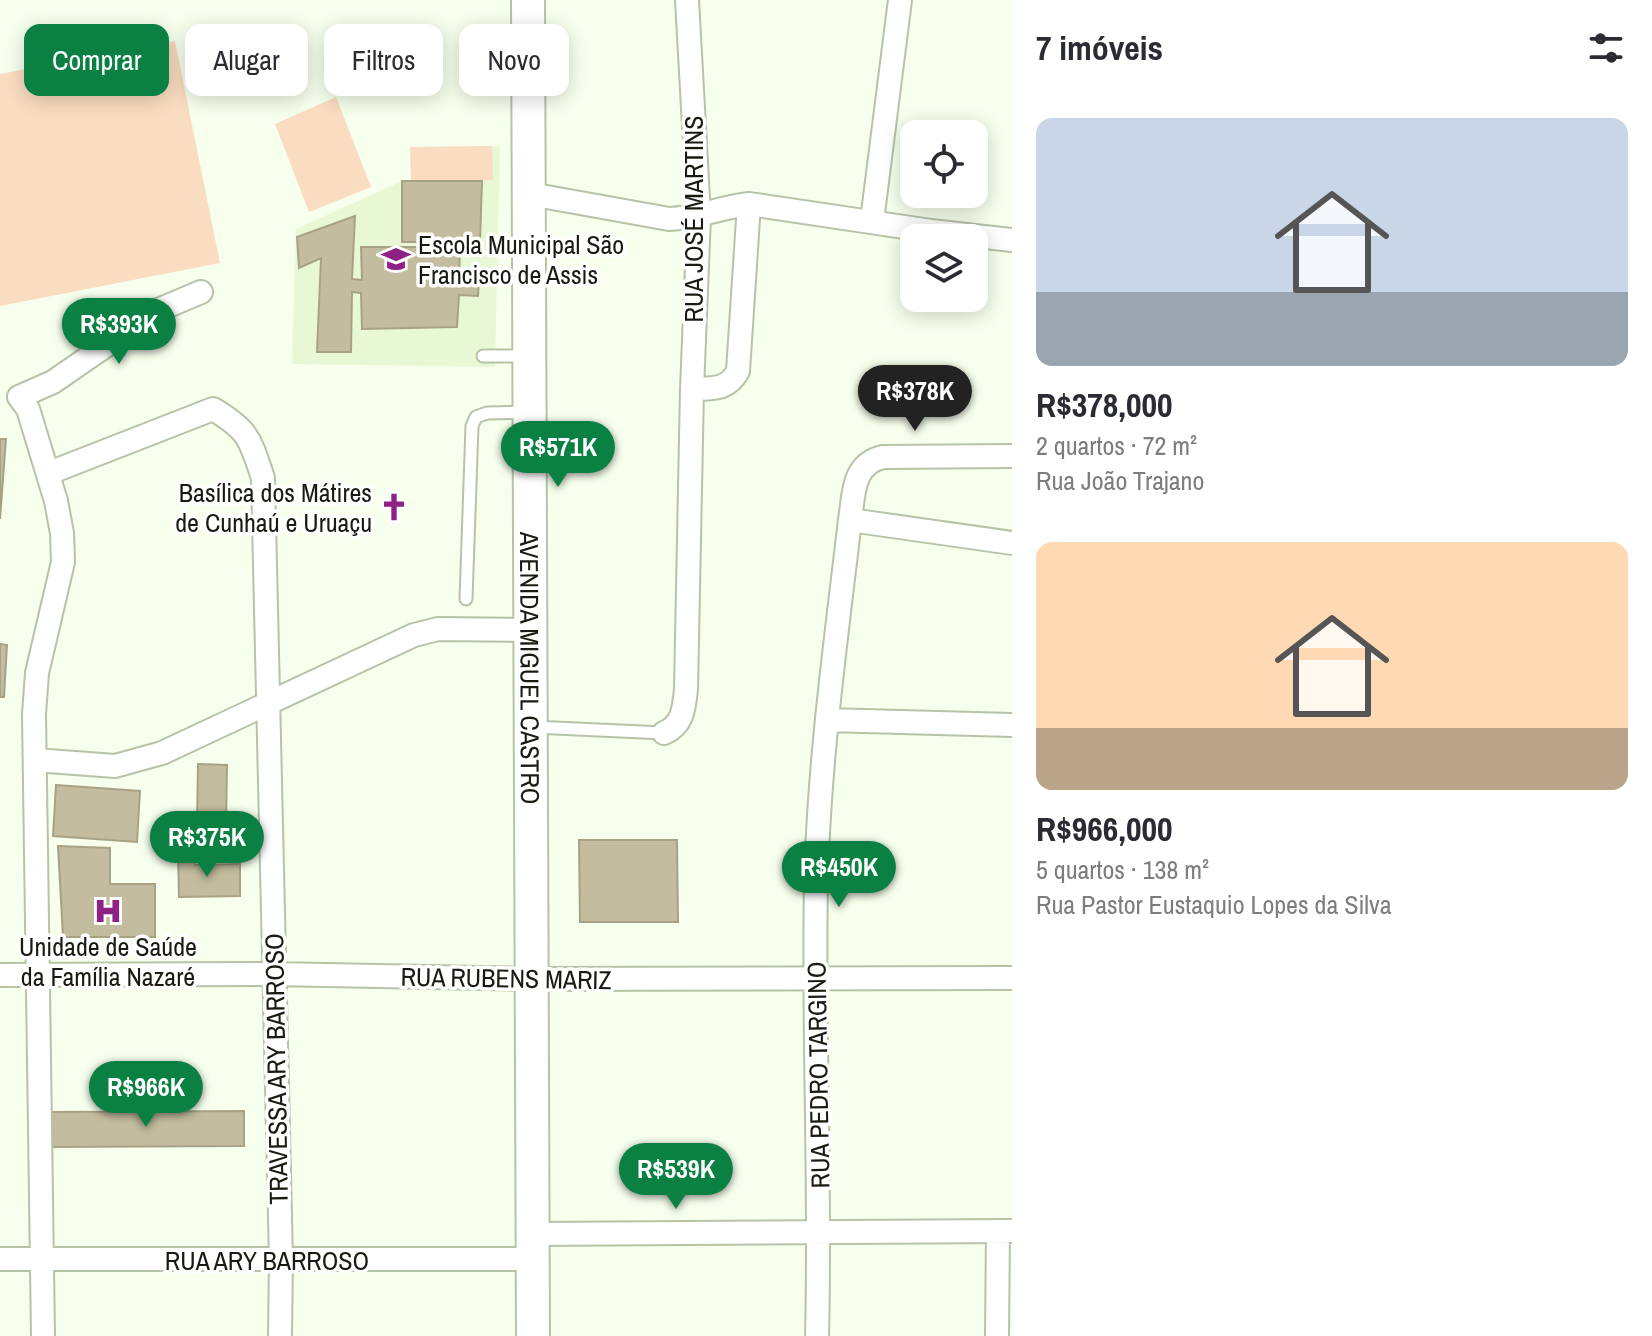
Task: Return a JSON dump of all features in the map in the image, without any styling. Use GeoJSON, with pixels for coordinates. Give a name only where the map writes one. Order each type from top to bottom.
{"type":"FeatureCollection","features":[{"type":"Feature","properties":{"kind":"main road","name":"AVENIDA MIGUEL CASTRO"},"geometry":{"type":"LineString","coordinates":[[528,0],[533,1336]]}},
{"type":"Feature","properties":{"kind":"street","name":"RUA JOSÉ MARTINS"},"geometry":{"type":"LineString","coordinates":[[664,733],[675,728],[684,709],[699,216],[687,0]]}},
{"type":"Feature","properties":{"kind":"street"},"geometry":{"type":"LineString","coordinates":[[872,221],[900,0]]}},
{"type":"Feature","properties":{"kind":"street"},"geometry":{"type":"LineString","coordinates":[[530,194],[669,219],[699,216],[730,206],[749,204],[1012,240]]}},
{"type":"Feature","properties":{"kind":"street","name":"RUA JOSÉ MARTINS"},"geometry":{"type":"LineString","coordinates":[[692,389],[723,388],[732,382],[738,371],[749,204]]}},
{"type":"Feature","properties":{"kind":"street"},"geometry":{"type":"LineString","coordinates":[[10,396],[53,382],[156,311],[201,292]]}},
{"type":"Feature","properties":{"kind":"street"},"geometry":{"type":"LineString","coordinates":[[10,396],[28,409],[49,473],[62,533],[63,562],[37,673],[34,714],[43,1336]]}},
{"type":"Feature","properties":{"kind":"street","name":"TRAVESSA ARY BARROSO"},"geometry":{"type":"LineString","coordinates":[[49,473],[213,409],[236,423],[250,439],[263,478],[281,1260],[280,1336]]}},
{"type":"Feature","properties":{"kind":"street","name":"RUA PEDRO TARGINO"},"geometry":{"type":"LineString","coordinates":[[817,1336],[820,1233],[816,978],[818,834],[827,720],[857,480],[863,466],[883,457],[1012,456]]}},
{"type":"Feature","properties":{"kind":"street"},"geometry":{"type":"LineString","coordinates":[[850,520],[1012,543]]}},
{"type":"Feature","properties":{"kind":"street"},"geometry":{"type":"LineString","coordinates":[[35,760],[115,766],[140,760],[269,705],[414,635],[438,629],[531,630]]}},
{"type":"Feature","properties":{"kind":"street"},"geometry":{"type":"LineString","coordinates":[[827,720],[1012,725]]}},
{"type":"Feature","properties":{"kind":"street","name":"RUA RUBENS MARIZ"},"geometry":{"type":"LineString","coordinates":[[0,975],[273,974],[532,979],[1012,978]]}},
{"type":"Feature","properties":{"kind":"street"},"geometry":{"type":"LineString","coordinates":[[997,1336],[1005,1231]]}},
{"type":"Feature","properties":{"kind":"street","name":"RUA ARY BARROSO"},"geometry":{"type":"LineString","coordinates":[[0,1259],[281,1260],[820,1233],[1005,1231]]}},
{"type":"Feature","properties":{"kind":"lane"},"geometry":{"type":"LineString","coordinates":[[483,356],[530,356]]}},
{"type":"Feature","properties":{"kind":"lane"},"geometry":{"type":"LineString","coordinates":[[466,599],[472,426],[476,417],[487,413],[530,412]]}},
{"type":"Feature","properties":{"kind":"lane"},"geometry":{"type":"LineString","coordinates":[[532,727],[664,733]]}},
{"type":"Feature","properties":{"kind":"shaded area"},"geometry":{"type":"Polygon","coordinates":[[[175,41],[220,263],[0,306],[0,74],[24,69],[24,96],[169,96],[169,42],[175,41]]]}},
{"type":"Feature","properties":{"kind":"shaded area"},"geometry":{"type":"Polygon","coordinates":[[[336,97],[371,187],[309,212],[275,124],[336,97]]]}},
{"type":"Feature","properties":{"kind":"shaded area"},"geometry":{"type":"Polygon","coordinates":[[[492,146],[493,180],[411,181],[410,147],[492,146]]]}},
{"type":"Feature","properties":{"kind":"shaded area","name":"Escola Municipal São Francisco de Assis"},"geometry":{"type":"Polygon","coordinates":[[[500,146],[495,367],[292,364],[296,229],[402,181],[411,181],[410,147],[500,146]]]}},
{"type":"Feature","properties":{"kind":"building"},"geometry":{"type":"Polygon","coordinates":[[[402,181],[482,181],[480,242],[402,242],[402,181]]]}},
{"type":"Feature","properties":{"kind":"building"},"geometry":{"type":"Polygon","coordinates":[[[355,216],[352,279],[362,280],[361,247],[460,247],[459,278],[479,279],[478,296],[459,295],[457,327],[362,329],[361,293],[352,292],[351,352],[317,352],[321,258],[299,268],[297,237],[355,216]]]}},
{"type":"Feature","properties":{"kind":"building"},"geometry":{"type":"Polygon","coordinates":[[[0,439],[6,439],[0,519],[0,439]]]}},
{"type":"Feature","properties":{"kind":"building"},"geometry":{"type":"Polygon","coordinates":[[[0,644],[7,645],[4,697],[0,697],[0,644]]]}},
{"type":"Feature","properties":{"kind":"building"},"geometry":{"type":"Polygon","coordinates":[[[198,764],[227,765],[226,824],[197,824],[198,764]]]}},
{"type":"Feature","properties":{"kind":"building"},"geometry":{"type":"Polygon","coordinates":[[[56,785],[140,791],[137,842],[53,836],[56,785]]]}},
{"type":"Feature","properties":{"kind":"building"},"geometry":{"type":"Polygon","coordinates":[[[579,840],[677,840],[678,922],[580,922],[579,840]]]}},
{"type":"Feature","properties":{"kind":"building","name":"Unidade de Saúde da Família Nazaré"},"geometry":{"type":"Polygon","coordinates":[[[58,846],[110,848],[110,884],[155,884],[155,937],[63,937],[58,846]]]}},
{"type":"Feature","properties":{"kind":"building"},"geometry":{"type":"Polygon","coordinates":[[[178,853],[194,854],[195,865],[240,864],[240,896],[179,897],[178,853]]]}},
{"type":"Feature","properties":{"kind":"building"},"geometry":{"type":"Polygon","coordinates":[[[244,1111],[244,1146],[49,1147],[48,1112],[244,1111]]]}},
{"type":"Feature","properties":{"kind":"place","name":"Escola Municipal São Francisco de Assis"},"geometry":{"type":"Point","coordinates":[396,259]}},
{"type":"Feature","properties":{"kind":"place","name":"Basílica dos Mátires de Cunhaú e Uruaçu"},"geometry":{"type":"Point","coordinates":[394,507]}},
{"type":"Feature","properties":{"kind":"place","name":"Unidade de Saúde da Família Nazaré"},"geometry":{"type":"Point","coordinates":[108,911]}}]}
